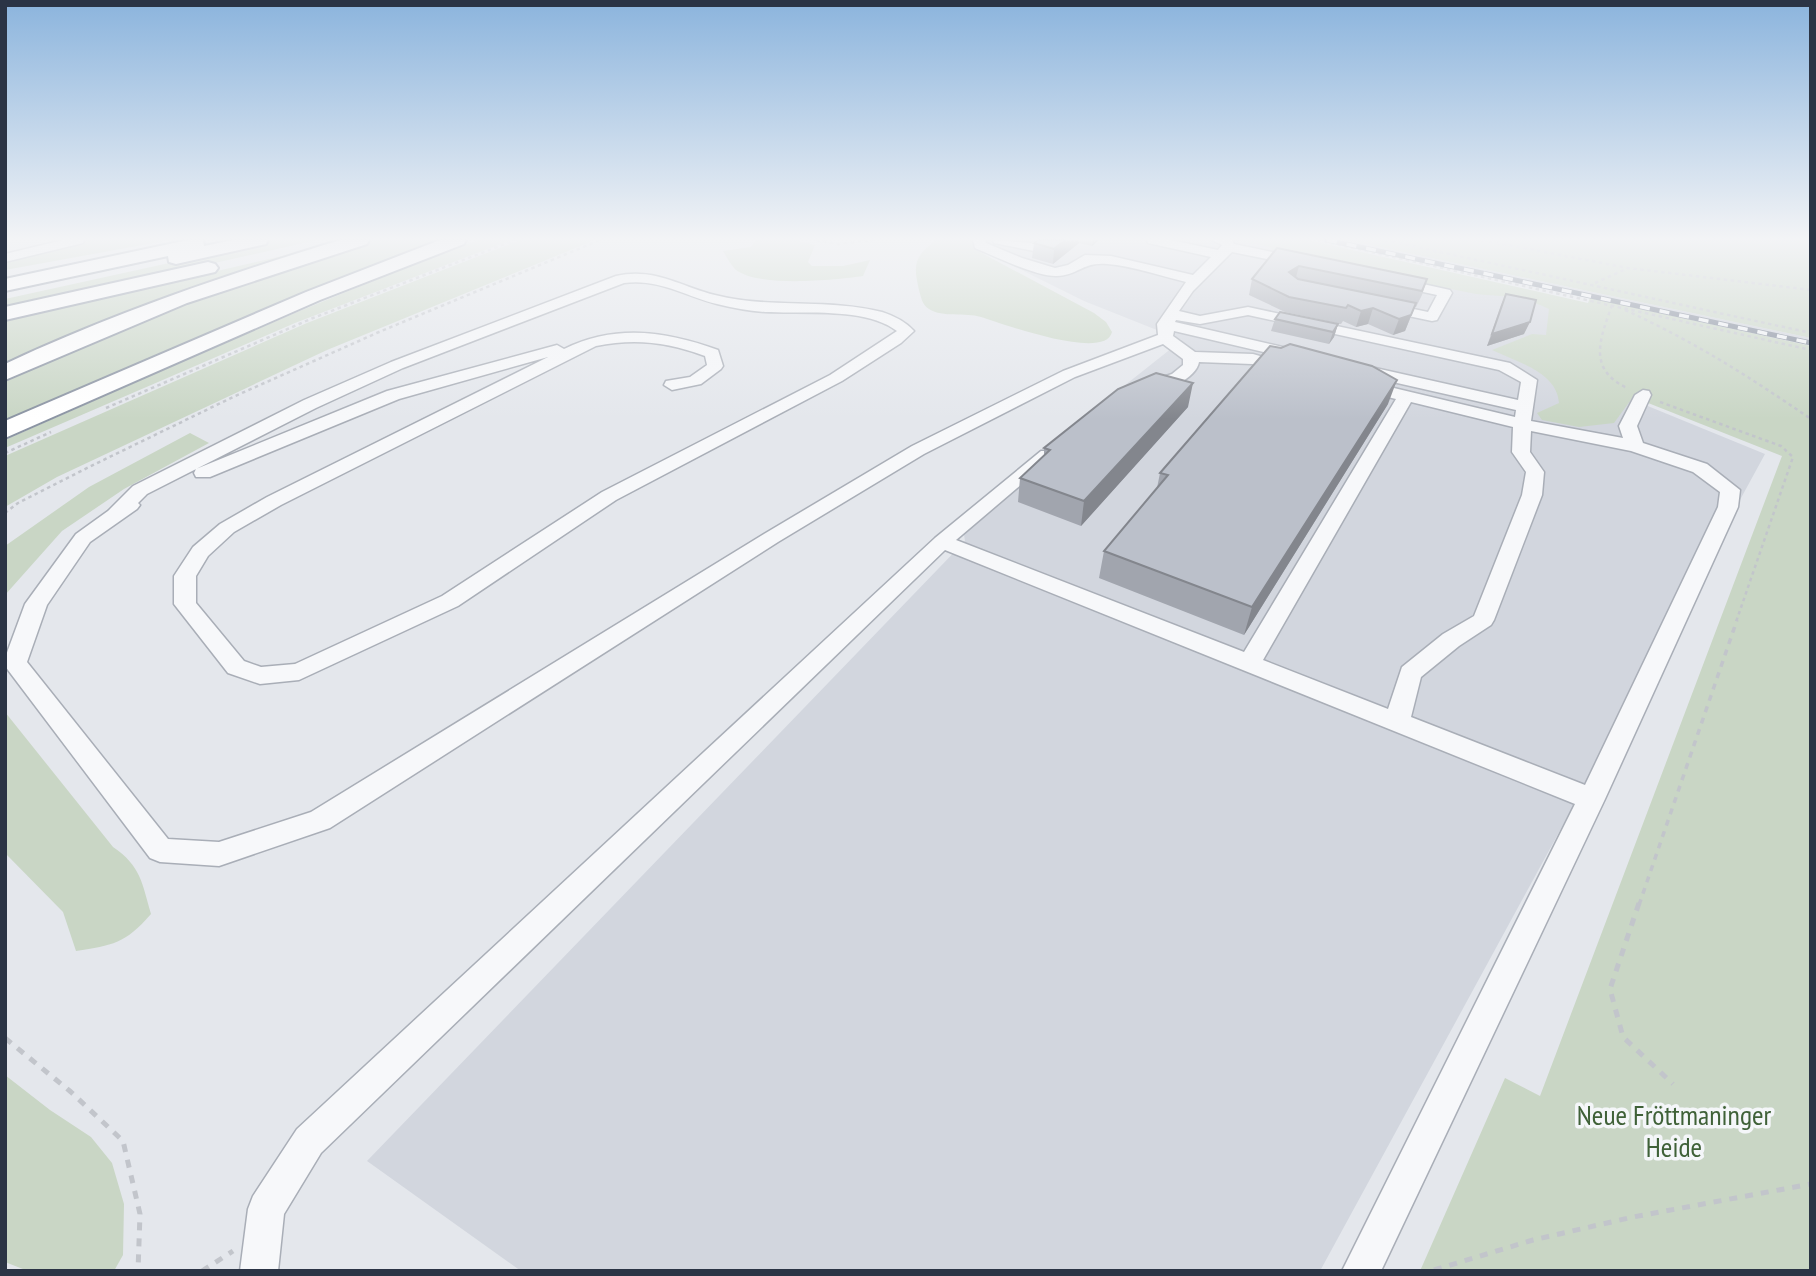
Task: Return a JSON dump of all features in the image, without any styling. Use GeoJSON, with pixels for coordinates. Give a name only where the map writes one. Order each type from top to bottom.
{"type":"FeatureCollection","features":[{"type":"Feature","properties":{"kind":"highway"},"geometry":{"type":"LineString","coordinates":[[5,314],[69,300]]}},
{"type":"Feature","properties":{"kind":"highway"},"geometry":{"type":"LineString","coordinates":[[5,373],[93,332],[173,300]]}},
{"type":"Feature","properties":{"kind":"highway"},"geometry":{"type":"LineString","coordinates":[[5,430],[305,300]]}},
{"type":"Feature","properties":{"kind":"street"},"geometry":{"type":"LineString","coordinates":[[567,300],[397,365],[310,404],[140,490],[83,538],[36,604],[15,663],[160,850],[219,854],[320,820],[771,538],[918,450],[1167,325],[1178,300]]}},
{"type":"Feature","properties":{"kind":"street"},"geometry":{"type":"LineString","coordinates":[[591,342],[227,528],[200,552],[185,576],[185,604],[236,667],[260,676],[299,672],[450,601],[609,496],[836,378],[906,331],[898,321],[876,314],[760,306],[724,300]]}},
{"type":"Feature","properties":{"kind":"street"},"geometry":{"type":"LineString","coordinates":[[1370,304],[1432,317],[1442,300]]}},
{"type":"Feature","properties":{"kind":"street"},"geometry":{"type":"LineString","coordinates":[[1127,394],[1178,377],[1191,366],[1191,357],[1167,325]]}},
{"type":"Feature","properties":{"kind":"street"},"geometry":{"type":"LineString","coordinates":[[118,511],[156,492],[393,395],[500,363],[591,342],[627,334],[666,337],[712,353],[715,366],[695,381],[672,384]]}},
{"type":"Feature","properties":{"kind":"street"},"geometry":{"type":"LineString","coordinates":[[1191,357],[1253,359],[1308,365]]}},
{"type":"Feature","properties":{"kind":"street"},"geometry":{"type":"LineString","coordinates":[[1353,375],[1406,396],[1524,415],[1634,446],[1700,468],[1730,490],[1728,507],[1592,799],[1361,1271]]}},
{"type":"Feature","properties":{"kind":"street"},"geometry":{"type":"LineString","coordinates":[[1634,446],[1628,426],[1643,395]]}},
{"type":"Feature","properties":{"kind":"street"},"geometry":{"type":"LineString","coordinates":[[1249,664],[1406,396]]}},
{"type":"Feature","properties":{"kind":"street"},"geometry":{"type":"LineString","coordinates":[[1397,722],[1410,673],[1451,640],[1483,620],[1532,495],[1535,472],[1521,452],[1524,415]]}},
{"type":"Feature","properties":{"kind":"street"},"geometry":{"type":"LineString","coordinates":[[259,1271],[266,1209],[309,1141],[942,542],[1065,440]]}},
{"type":"Feature","properties":{"kind":"street"},"geometry":{"type":"LineString","coordinates":[[942,542],[1592,799]]}},
{"type":"Feature","properties":{"kind":"lane"},"geometry":{"type":"LineString","coordinates":[[1167,325],[1248,312],[1504,366],[1530,380],[1524,415],[1353,375]]}},
{"type":"Feature","properties":{"kind":"lane"},"geometry":{"type":"LineString","coordinates":[[1167,325],[1308,365]]}},
{"type":"Feature","properties":{"kind":"path"},"geometry":{"type":"LineString","coordinates":[[100,411],[361,300]]}},
{"type":"Feature","properties":{"kind":"path"},"geometry":{"type":"LineString","coordinates":[[5,513],[18,503],[116,452],[283,372],[457,300]]}},
{"type":"Feature","properties":{"kind":"path"},"geometry":{"type":"LineString","coordinates":[[1587,300],[1811,350]]}},
{"type":"Feature","properties":{"kind":"path"},"geometry":{"type":"LineString","coordinates":[[1655,300],[1811,332]]}},
{"type":"Feature","properties":{"kind":"path"},"geometry":{"type":"LineString","coordinates":[[1612,305],[1601,336],[1601,367],[1612,381],[1781,446],[1793,457],[1610,989],[1623,1037],[1673,1084]]}},
{"type":"Feature","properties":{"kind":"path"},"geometry":{"type":"LineString","coordinates":[[1620,307],[1702,347],[1776,393],[1811,419]]}},
{"type":"Feature","properties":{"kind":"path"},"geometry":{"type":"LineString","coordinates":[[5,453],[52,431]]}},
{"type":"Feature","properties":{"kind":"path"},"geometry":{"type":"LineString","coordinates":[[5,1038],[71,1092],[123,1141],[140,1214],[138,1271]]}},
{"type":"Feature","properties":{"kind":"path"},"geometry":{"type":"LineString","coordinates":[[1434,1270],[1533,1240],[1608,1222],[1714,1200],[1811,1184]]}},
{"type":"Feature","properties":{"kind":"shaded area"},"geometry":{"type":"Polygon","coordinates":[[[1081,300],[1539,300],[1588,308],[1594,384],[1765,454],[1320,1271],[521,1271],[367,1161],[965,541],[961,515],[1182,340],[1081,300]]]}},
{"type":"Feature","properties":{"kind":"shaded area"},"geometry":{"type":"Polygon","coordinates":[[[1602,300],[1629,300],[1811,338],[1811,344],[1602,300]]]}},
{"type":"Feature","properties":{"kind":"green space"},"geometry":{"type":"Polygon","coordinates":[[[5,300],[52,300],[5,310],[5,300]]]}},
{"type":"Feature","properties":{"kind":"green space"},"geometry":{"type":"Polygon","coordinates":[[[93,300],[192,300],[5,370],[5,320],[93,300]]]}},
{"type":"Feature","properties":{"kind":"green space"},"geometry":{"type":"Polygon","coordinates":[[[193,300],[302,300],[5,425],[5,379],[95,338],[193,300]]]}},
{"type":"Feature","properties":{"kind":"green space"},"geometry":{"type":"Polygon","coordinates":[[[327,300],[356,300],[295,323],[5,448],[5,440],[327,300]]]}},
{"type":"Feature","properties":{"kind":"green space"},"geometry":{"type":"Polygon","coordinates":[[[367,300],[450,300],[327,350],[57,477],[5,507],[5,456],[307,323],[367,300]]]}},
{"type":"Feature","properties":{"kind":"green space"},"geometry":{"type":"Polygon","coordinates":[[[922,300],[1069,300],[1106,322],[1112,332],[1105,340],[1091,343],[1073,342],[981,317],[935,312],[922,300]]]}},
{"type":"Feature","properties":{"kind":"green space","name":"Neue Fröttmaninger Heide"},"geometry":{"type":"Polygon","coordinates":[[[1523,300],[1573,300],[1588,303],[1589,300],[1597,300],[1811,346],[1811,1271],[1420,1271],[1505,1078],[1540,1096],[1782,456],[1633,397],[1614,423],[1579,427],[1542,420],[1537,413],[1559,403],[1557,392],[1551,383],[1534,369],[1492,350],[1532,334],[1546,335],[1549,309],[1523,300]]]}},
{"type":"Feature","properties":{"kind":"green space"},"geometry":{"type":"Polygon","coordinates":[[[1629,300],[1811,300],[1811,338],[1629,300]]]}},
{"type":"Feature","properties":{"kind":"green space"},"geometry":{"type":"Polygon","coordinates":[[[190,433],[209,443],[124,489],[62,531],[5,595],[5,546],[89,487],[190,433]]]}},
{"type":"Feature","properties":{"kind":"green space"},"geometry":{"type":"Polygon","coordinates":[[[5,712],[139,876],[151,914],[134,932],[118,942],[76,951],[63,912],[5,853],[5,712]]]}},
{"type":"Feature","properties":{"kind":"green space"},"geometry":{"type":"Polygon","coordinates":[[[5,1075],[91,1137],[112,1163],[124,1204],[123,1255],[114,1271],[28,1271],[5,1262],[5,1075]]]}},
{"type":"Feature","properties":{"kind":"building"},"geometry":{"type":"Polygon","coordinates":[[[1302,300],[1399,300],[1416,303],[1411,315],[1399,319],[1373,308],[1361,311],[1348,305],[1346,308],[1302,300]]]}},
{"type":"Feature","properties":{"kind":"building"},"geometry":{"type":"Polygon","coordinates":[[[1504,300],[1536,300],[1530,322],[1492,334],[1504,300]]]}},
{"type":"Feature","properties":{"kind":"building"},"geometry":{"type":"Polygon","coordinates":[[[1280,312],[1338,324],[1333,332],[1275,319],[1280,312]]]}},
{"type":"Feature","properties":{"kind":"building"},"geometry":{"type":"Polygon","coordinates":[[[1290,344],[1372,366],[1397,380],[1252,607],[1104,551],[1168,475],[1160,473],[1270,346],[1281,348],[1290,344]]]}},
{"type":"Feature","properties":{"kind":"building"},"geometry":{"type":"Polygon","coordinates":[[[1156,373],[1193,383],[1084,501],[1020,478],[1050,450],[1044,448],[1118,389],[1156,373]]]}},
{"type":"Feature","properties":{"kind":"railway"},"geometry":{"type":"LineString","coordinates":[[1607,300],[1811,343]]}}]}
